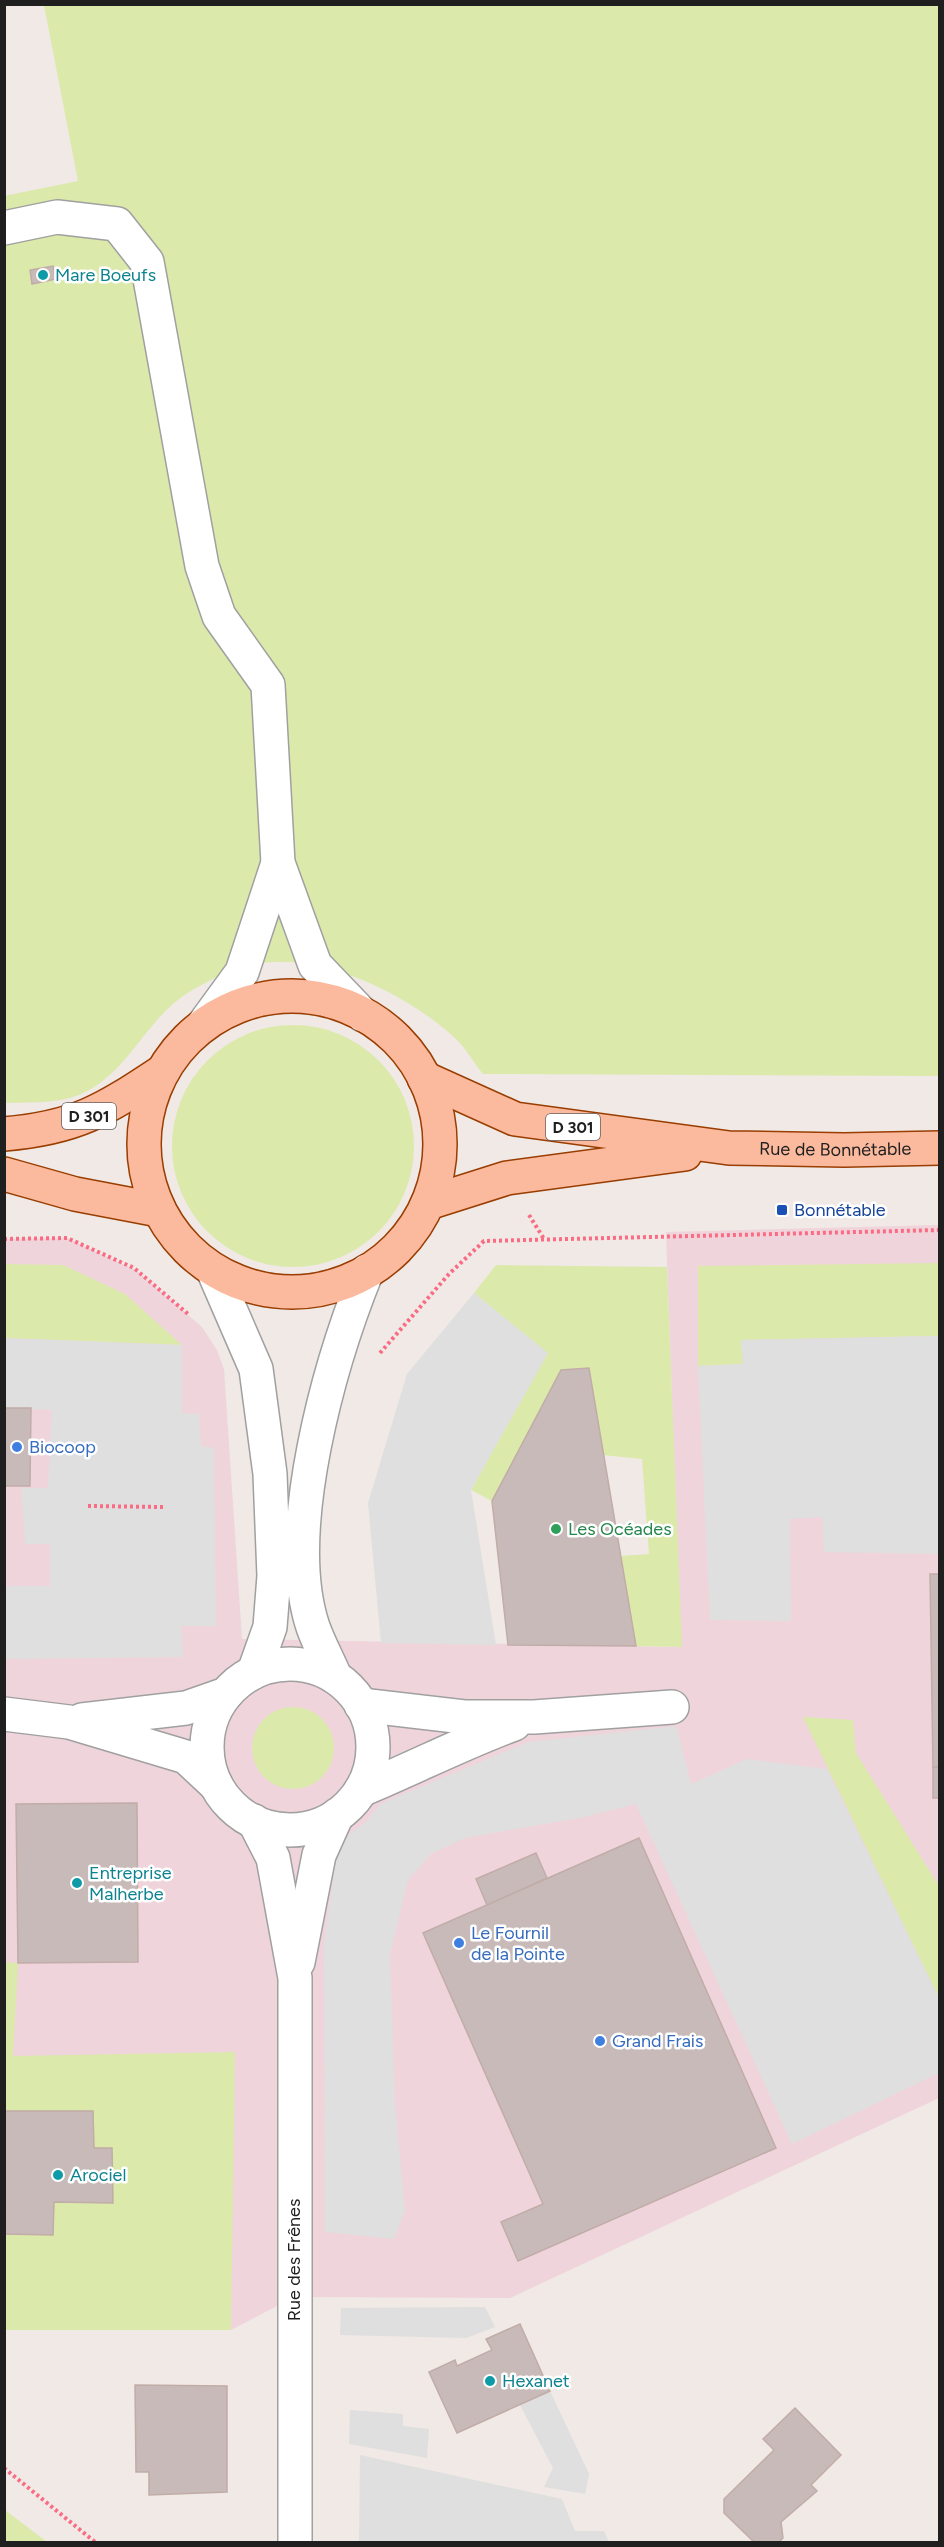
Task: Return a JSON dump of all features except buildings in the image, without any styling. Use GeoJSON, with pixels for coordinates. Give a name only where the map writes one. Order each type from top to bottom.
{"type":"FeatureCollection","features":[{"type":"Feature","properties":{"kind":"main road"},"geometry":{"type":"LineString","coordinates":[[289,996],[327,1000],[363,1015],[399,1043],[424,1078],[436,1113],[440,1146],[437,1172],[428,1203],[405,1240],[382,1262],[339,1285],[292,1292],[254,1287],[213,1270],[188,1249],[166,1224],[147,1176],[143,1137],[151,1096],[163,1071],[176,1050],[204,1024],[243,1004],[289,996]]}},
{"type":"Feature","properties":{"kind":"main road","name":"D 301"},"geometry":{"type":"LineString","coordinates":[[4,1134],[71,1124],[103,1110],[163,1071]]}},
{"type":"Feature","properties":{"kind":"main road","name":"D 301"},"geometry":{"type":"LineString","coordinates":[[424,1078],[515,1119],[729,1148]]}},
{"type":"Feature","properties":{"kind":"main road","name":"D 301"},"geometry":{"type":"LineString","coordinates":[[428,1203],[507,1178],[729,1148]]}},
{"type":"Feature","properties":{"kind":"main road","name":"Rue de Bonnétable"},"geometry":{"type":"LineString","coordinates":[[729,1148],[844,1150],[939,1148]]}},
{"type":"Feature","properties":{"kind":"main road"},"geometry":{"type":"LineString","coordinates":[[4,1174],[75,1194],[159,1210]]}},
{"type":"Feature","properties":{"kind":"street"},"geometry":{"type":"LineString","coordinates":[[4,228],[57,217],[117,224],[147,262],[202,566],[219,616],[268,686],[278,863],[315,965],[363,1015]]}},
{"type":"Feature","properties":{"kind":"street"},"geometry":{"type":"LineString","coordinates":[[204,1024],[242,972],[278,863]]}},
{"type":"Feature","properties":{"kind":"street"},"geometry":{"type":"LineString","coordinates":[[213,1270],[256,1369],[270,1474],[274,1576],[270,1627],[254,1672]]}},
{"type":"Feature","properties":{"kind":"street"},"geometry":{"type":"LineString","coordinates":[[335,1677],[313,1626],[305,1582],[303,1537],[308,1489],[330,1374],[344,1328],[367,1271]]}},
{"type":"Feature","properties":{"kind":"street"},"geometry":{"type":"LineString","coordinates":[[4,1714],[69,1722],[186,1757],[216,1785],[236,1810],[254,1821],[273,1828],[295,1830],[322,1823],[337,1815],[361,1790],[369,1771],[373,1744],[370,1725],[361,1705],[348,1688],[335,1677],[320,1669],[292,1664],[269,1666],[254,1672],[236,1683],[226,1694],[213,1716],[208,1736],[208,1763],[216,1785]]}},
{"type":"Feature","properties":{"kind":"street"},"geometry":{"type":"LineString","coordinates":[[69,1722],[186,1708],[226,1694]]}},
{"type":"Feature","properties":{"kind":"street"},"geometry":{"type":"LineString","coordinates":[[361,1705],[464,1717],[534,1717],[672,1707]]}},
{"type":"Feature","properties":{"kind":"street"},"geometry":{"type":"LineString","coordinates":[[361,1790],[417,1767],[474,1739],[534,1717]]}},
{"type":"Feature","properties":{"kind":"street","name":"Rue des Frênes"},"geometry":{"type":"LineString","coordinates":[[295,1978],[319,1855],[337,1815]]}},
{"type":"Feature","properties":{"kind":"street","name":"Rue des Frênes"},"geometry":{"type":"LineString","coordinates":[[254,1821],[273,1858],[295,1978],[295,2542]]}},
{"type":"Feature","properties":{"kind":"path"},"geometry":{"type":"LineString","coordinates":[[374,1360],[449,1274],[484,1241],[939,1230]]}},
{"type":"Feature","properties":{"kind":"path"},"geometry":{"type":"LineString","coordinates":[[4,1239],[67,1238],[134,1268],[194,1320]]}},
{"type":"Feature","properties":{"kind":"path"},"geometry":{"type":"LineString","coordinates":[[88,1506],[163,1507]]}},
{"type":"Feature","properties":{"kind":"path"},"geometry":{"type":"LineString","coordinates":[[4,2468],[95,2542]]}},
{"type":"Feature","properties":{"kind":"shaded area"},"geometry":{"type":"Polygon","coordinates":[[[939,1225],[939,2098],[510,2298],[294,2297],[231,2330],[5,2330],[4,1239],[67,1238],[137,1271],[202,1327],[217,1350],[224,1369],[242,1639],[681,1647],[666,1232],[939,1225]]]}},
{"type":"Feature","properties":{"kind":"shaded area"},"geometry":{"type":"Polygon","coordinates":[[[474,1293],[548,1353],[471,1490],[496,1645],[381,1643],[368,1503],[407,1374],[474,1293]]]}},
{"type":"Feature","properties":{"kind":"shaded area"},"geometry":{"type":"Polygon","coordinates":[[[939,1336],[939,1554],[824,1552],[822,1517],[790,1519],[791,1621],[710,1620],[698,1366],[743,1364],[741,1340],[939,1336]]]}},
{"type":"Feature","properties":{"kind":"shaded area"},"geometry":{"type":"Polygon","coordinates":[[[5,1338],[182,1345],[182,1413],[199,1414],[201,1446],[214,1448],[216,1626],[181,1626],[183,1657],[5,1659],[5,1586],[50,1586],[50,1544],[25,1544],[21,1488],[48,1488],[52,1410],[5,1408],[5,1338]]]}},
{"type":"Feature","properties":{"kind":"shaded area"},"geometry":{"type":"Polygon","coordinates":[[[676,1726],[691,1784],[747,1759],[827,1769],[939,1998],[939,2073],[792,2144],[636,1804],[584,1817],[465,1838],[431,1854],[408,1880],[390,1954],[395,2105],[405,2211],[394,2239],[325,2232],[324,1945],[338,1842],[365,1823],[380,1804],[528,1742],[676,1726]]]}},
{"type":"Feature","properties":{"kind":"shaded area"},"geometry":{"type":"Polygon","coordinates":[[[485,2307],[495,2327],[466,2338],[340,2335],[341,2308],[485,2307]]]}},
{"type":"Feature","properties":{"kind":"shaded area"},"geometry":{"type":"Polygon","coordinates":[[[550,2391],[589,2474],[585,2494],[544,2487],[553,2468],[520,2405],[550,2391]]]}},
{"type":"Feature","properties":{"kind":"shaded area"},"geometry":{"type":"Polygon","coordinates":[[[350,2410],[403,2414],[403,2426],[429,2429],[427,2458],[349,2444],[350,2410]]]}},
{"type":"Feature","properties":{"kind":"shaded area"},"geometry":{"type":"Polygon","coordinates":[[[360,2455],[562,2499],[575,2531],[604,2531],[609,2542],[359,2542],[360,2455]]]}},
{"type":"Feature","properties":{"kind":"green space"},"geometry":{"type":"Polygon","coordinates":[[[44,5],[939,5],[939,1076],[483,1074],[455,1038],[414,1006],[389,992],[335,970],[308,964],[281,962],[239,968],[189,992],[160,1016],[112,1073],[98,1085],[81,1094],[53,1101],[5,1103],[4,196],[78,181],[44,5]]]}},
{"type":"Feature","properties":{"kind":"green space"},"geometry":{"type":"Polygon","coordinates":[[[281,1025],[305,1025],[328,1030],[350,1039],[379,1060],[394,1079],[405,1100],[412,1122],[414,1146],[412,1170],[405,1192],[394,1213],[379,1232],[350,1253],[328,1262],[305,1267],[281,1267],[258,1262],[236,1253],[216,1240],[199,1223],[186,1203],[177,1181],[172,1158],[172,1134],[177,1111],[186,1089],[199,1069],[216,1052],[236,1039],[258,1030],[281,1025]]]}},
{"type":"Feature","properties":{"kind":"green space"},"geometry":{"type":"Polygon","coordinates":[[[939,1263],[939,1336],[741,1340],[743,1364],[698,1366],[698,1266],[939,1263]]]}},
{"type":"Feature","properties":{"kind":"green space"},"geometry":{"type":"Polygon","coordinates":[[[5,1264],[63,1265],[125,1294],[182,1345],[5,1338],[5,1264]]]}},
{"type":"Feature","properties":{"kind":"green space"},"geometry":{"type":"Polygon","coordinates":[[[496,1265],[667,1267],[682,1647],[636,1646],[621,1556],[649,1554],[642,1459],[603,1455],[589,1368],[561,1370],[492,1501],[471,1490],[547,1353],[474,1293],[496,1265]]]}},
{"type":"Feature","properties":{"kind":"green space"},"geometry":{"type":"Polygon","coordinates":[[[293,1707],[309,1710],[322,1719],[331,1732],[334,1748],[331,1764],[322,1777],[309,1786],[293,1789],[277,1786],[264,1777],[255,1764],[252,1748],[255,1732],[264,1719],[277,1710],[293,1707]]]}},
{"type":"Feature","properties":{"kind":"green space"},"geometry":{"type":"Polygon","coordinates":[[[803,1717],[853,1720],[856,1753],[939,1886],[939,1998],[803,1717]]]}},
{"type":"Feature","properties":{"kind":"green space"},"geometry":{"type":"Polygon","coordinates":[[[4,1962],[18,1963],[13,2056],[235,2052],[231,2330],[5,2330],[4,1962]]]}},
{"type":"Feature","properties":{"kind":"green space"},"geometry":{"type":"Polygon","coordinates":[[[5,2510],[47,2542],[5,2542],[5,2510]]]}},
{"type":"Feature","properties":{"kind":"place","name":"Mare Boeufs"},"geometry":{"type":"Point","coordinates":[43,275]}},
{"type":"Feature","properties":{"kind":"place","name":"Bonnétable"},"geometry":{"type":"Point","coordinates":[782,1210]}},
{"type":"Feature","properties":{"kind":"place","name":"Biocoop"},"geometry":{"type":"Point","coordinates":[17,1447]}},
{"type":"Feature","properties":{"kind":"place","name":"Les Océades"},"geometry":{"type":"Point","coordinates":[556,1529]}},
{"type":"Feature","properties":{"kind":"place","name":"Entreprise Malherbe"},"geometry":{"type":"Point","coordinates":[77,1883]}},
{"type":"Feature","properties":{"kind":"place","name":"Le Fournil de la Pointe"},"geometry":{"type":"Point","coordinates":[459,1943]}},
{"type":"Feature","properties":{"kind":"place","name":"Grand Frais"},"geometry":{"type":"Point","coordinates":[600,2041]}},
{"type":"Feature","properties":{"kind":"place","name":"Arociel"},"geometry":{"type":"Point","coordinates":[58,2175]}},
{"type":"Feature","properties":{"kind":"place","name":"Hexanet"},"geometry":{"type":"Point","coordinates":[490,2381]}}]}
